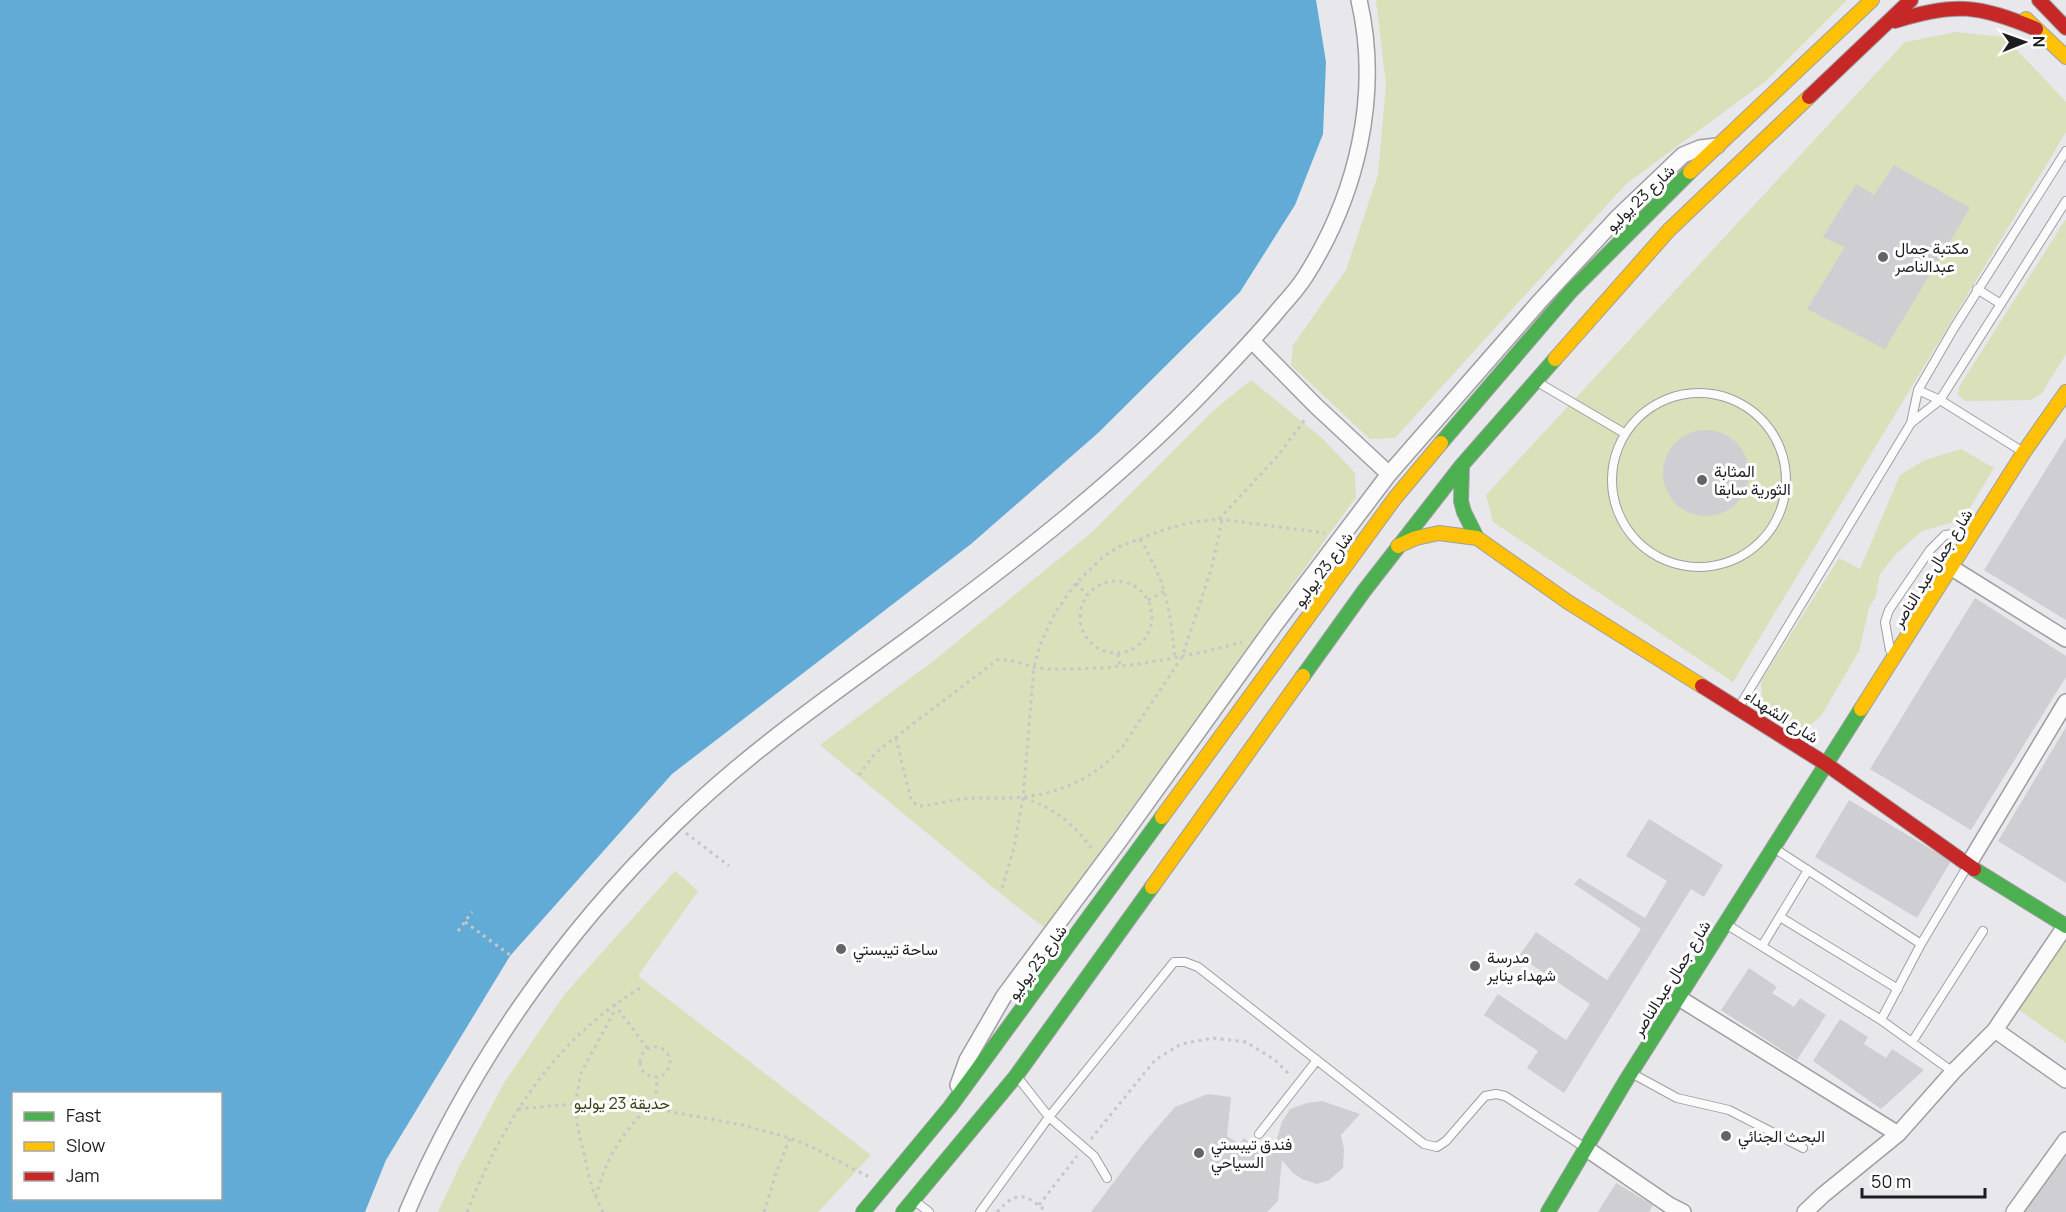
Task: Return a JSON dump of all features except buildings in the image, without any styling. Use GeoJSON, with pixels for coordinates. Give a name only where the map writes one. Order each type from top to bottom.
{"type":"FeatureCollection","features":[{"type":"Feature","properties":{"kind":"main road","name":"شارع 23 يوليو"},"geometry":{"type":"LineString","coordinates":[[903,1212],[899,1190],[950,1107],[1395,498],[1571,291],[1658,203],[1872,0]]}},
{"type":"Feature","properties":{"kind":"main road","name":"شارع 23 يوليو"},"geometry":{"type":"LineString","coordinates":[[863,1212],[899,1190],[1016,1076],[1333,634],[1462,465],[1669,230],[1911,0]]}},
{"type":"Feature","properties":{"kind":"main road"},"geometry":{"type":"LineString","coordinates":[[1882,27],[1928,7],[1952,2],[1966,2],[1988,7],[2036,30]]}},
{"type":"Feature","properties":{"kind":"main road"},"geometry":{"type":"LineString","coordinates":[[2044,3],[2066,28]]}},
{"type":"Feature","properties":{"kind":"main road"},"geometry":{"type":"LineString","coordinates":[[2014,7],[2066,57]]}},
{"type":"Feature","properties":{"kind":"main road","name":"شارع جمال عبد الناصر"},"geometry":{"type":"LineString","coordinates":[[1826,764],[2024,452],[2066,392]]}},
{"type":"Feature","properties":{"kind":"main road","name":"شارع الشهداء"},"geometry":{"type":"LineString","coordinates":[[1462,465],[1461,501],[1477,538]]}},
{"type":"Feature","properties":{"kind":"main road","name":"شارع الشهداء"},"geometry":{"type":"LineString","coordinates":[[1398,546],[1416,538],[1439,533],[1477,538],[1568,602],[1826,764],[1968,865],[2066,925]]}},
{"type":"Feature","properties":{"kind":"main road","name":"شارع جمال عبدالناصر"},"geometry":{"type":"LineString","coordinates":[[1548,1212],[1631,1072],[1826,764]]}},
{"type":"Feature","properties":{"kind":"street"},"geometry":{"type":"LineString","coordinates":[[407,1212],[452,1118],[487,1056],[518,1009],[550,964],[630,871],[675,824],[724,778],[775,737],[1013,560],[1120,471],[1180,417],[1252,341],[1303,280],[1328,237],[1346,194],[1358,152],[1367,107],[1368,58],[1359,0]]}},
{"type":"Feature","properties":{"kind":"street"},"geometry":{"type":"LineString","coordinates":[[950,1107],[967,1060],[1004,996],[1283,614],[1389,474],[1540,301],[1617,218],[1683,155],[1700,148],[1719,146]]}},
{"type":"Feature","properties":{"kind":"street"},"geometry":{"type":"LineString","coordinates":[[1252,341],[1316,406],[1389,474]]}},
{"type":"Feature","properties":{"kind":"street"},"geometry":{"type":"LineString","coordinates":[[1952,568],[2066,639]]}},
{"type":"Feature","properties":{"kind":"street"},"geometry":{"type":"LineString","coordinates":[[1283,614],[1301,628]]}},
{"type":"Feature","properties":{"kind":"street"},"geometry":{"type":"LineString","coordinates":[[1968,865],[2066,702]]}},
{"type":"Feature","properties":{"kind":"street"},"geometry":{"type":"LineString","coordinates":[[1805,1212],[1898,1134],[1953,1072],[1995,1030],[2066,925]]}},
{"type":"Feature","properties":{"kind":"street"},"geometry":{"type":"LineString","coordinates":[[1679,999],[1898,1134]]}},
{"type":"Feature","properties":{"kind":"street"},"geometry":{"type":"LineString","coordinates":[[1995,1030],[2066,1080]]}},
{"type":"Feature","properties":{"kind":"street"},"geometry":{"type":"LineString","coordinates":[[2014,1212],[2066,1140]]}},
{"type":"Feature","properties":{"kind":"street"},"geometry":{"type":"LineString","coordinates":[[1587,1149],[1672,1210]]}},
{"type":"Feature","properties":{"kind":"lane"},"geometry":{"type":"LineString","coordinates":[[1738,707],[1911,423],[1918,390],[1977,289],[2066,152]]}},
{"type":"Feature","properties":{"kind":"lane"},"geometry":{"type":"LineString","coordinates":[[1911,423],[1940,400],[2066,201]]}},
{"type":"Feature","properties":{"kind":"lane"},"geometry":{"type":"LineString","coordinates":[[1977,289],[2001,304]]}},
{"type":"Feature","properties":{"kind":"lane"},"geometry":{"type":"LineString","coordinates":[[1535,381],[1624,433]]}},
{"type":"Feature","properties":{"kind":"lane"},"geometry":{"type":"LineString","coordinates":[[1918,390],[1940,400],[2024,452]]}},
{"type":"Feature","properties":{"kind":"lane"},"geometry":{"type":"LineString","coordinates":[[1689,392],[1728,396],[1736,401],[1761,417],[1782,451],[1786,490],[1773,527],[1746,555],[1708,568],[1669,564],[1636,543],[1615,509],[1611,470],[1624,433],[1652,405],[1689,392]]}},
{"type":"Feature","properties":{"kind":"lane"},"geometry":{"type":"LineString","coordinates":[[1892,661],[1885,621],[1889,610],[1930,550],[1945,535],[1975,531]]}},
{"type":"Feature","properties":{"kind":"lane"},"geometry":{"type":"LineString","coordinates":[[1773,848],[1922,944]]}},
{"type":"Feature","properties":{"kind":"lane"},"geometry":{"type":"LineString","coordinates":[[1881,1020],[1968,865]]}},
{"type":"Feature","properties":{"kind":"lane"},"geometry":{"type":"LineString","coordinates":[[1762,946],[1808,870]]}},
{"type":"Feature","properties":{"kind":"lane"},"geometry":{"type":"LineString","coordinates":[[1780,917],[1898,989]]}},
{"type":"Feature","properties":{"kind":"lane"},"geometry":{"type":"LineString","coordinates":[[1725,924],[1881,1020],[1953,1072]]}},
{"type":"Feature","properties":{"kind":"lane"},"geometry":{"type":"LineString","coordinates":[[1912,1042],[1983,931]]}},
{"type":"Feature","properties":{"kind":"lane"},"geometry":{"type":"LineString","coordinates":[[980,1212],[1049,1117],[1174,962],[1185,962],[1198,967],[1424,1144],[1437,1147],[1446,1141],[1485,1096],[1496,1094],[1505,1096],[1587,1149]]}},
{"type":"Feature","properties":{"kind":"lane"},"geometry":{"type":"LineString","coordinates":[[1259,1134],[1317,1060]]}},
{"type":"Feature","properties":{"kind":"lane"},"geometry":{"type":"LineString","coordinates":[[1631,1072],[1677,1098],[1729,1110],[1803,1148]]}},
{"type":"Feature","properties":{"kind":"lane"},"geometry":{"type":"LineString","coordinates":[[1016,1076],[1049,1117],[1094,1156],[1107,1178]]}},
{"type":"Feature","properties":{"kind":"lane"},"geometry":{"type":"LineString","coordinates":[[899,1190],[929,1212]]}},
{"type":"Feature","properties":{"kind":"path"},"geometry":{"type":"LineString","coordinates":[[896,738],[911,800],[915,805],[921,806],[961,799],[1023,797],[1071,786],[1102,768],[1123,746],[1182,657],[1212,567],[1220,519],[1275,459],[1316,406]]}},
{"type":"Feature","properties":{"kind":"path"},"geometry":{"type":"LineString","coordinates":[[1002,888],[1014,848],[1023,797],[1034,667],[1040,645],[1055,613],[1076,583],[1102,557],[1118,547],[1179,525],[1220,519],[1342,535]]}},
{"type":"Feature","properties":{"kind":"path"},"geometry":{"type":"LineString","coordinates":[[1140,539],[1165,591],[1170,610],[1175,658]]}},
{"type":"Feature","properties":{"kind":"path"},"geometry":{"type":"LineString","coordinates":[[1119,580],[1136,586],[1149,600],[1153,618],[1148,635],[1135,648],[1118,654],[1100,650],[1086,638],[1080,621],[1083,603],[1087,595],[1101,584],[1119,580]]}},
{"type":"Feature","properties":{"kind":"path"},"geometry":{"type":"LineString","coordinates":[[1076,583],[1087,595]]}},
{"type":"Feature","properties":{"kind":"path"},"geometry":{"type":"LineString","coordinates":[[1149,600],[1165,591]]}},
{"type":"Feature","properties":{"kind":"path"},"geometry":{"type":"LineString","coordinates":[[859,775],[870,758],[994,661],[1006,660],[1034,667],[1075,669],[1119,666],[1182,657],[1267,636]]}},
{"type":"Feature","properties":{"kind":"path"},"geometry":{"type":"LineString","coordinates":[[1118,654],[1119,666]]}},
{"type":"Feature","properties":{"kind":"path"},"geometry":{"type":"LineString","coordinates":[[1023,797],[1062,816],[1089,845],[1102,864]]}},
{"type":"Feature","properties":{"kind":"path"},"geometry":{"type":"LineString","coordinates":[[675,824],[729,866]]}},
{"type":"Feature","properties":{"kind":"path"},"geometry":{"type":"LineString","coordinates":[[458,931],[472,912]]}},
{"type":"Feature","properties":{"kind":"path"},"geometry":{"type":"LineString","coordinates":[[465,922],[510,956]]}},
{"type":"Feature","properties":{"kind":"path"},"geometry":{"type":"LineString","coordinates":[[467,1212],[492,1154],[518,1109],[553,1062],[576,1036],[640,988]]}},
{"type":"Feature","properties":{"kind":"path"},"geometry":{"type":"LineString","coordinates":[[615,1006],[648,1049]]}},
{"type":"Feature","properties":{"kind":"path"},"geometry":{"type":"LineString","coordinates":[[603,1212],[596,1198],[577,1124],[575,1104],[581,1073],[615,1006]]}},
{"type":"Feature","properties":{"kind":"path"},"geometry":{"type":"LineString","coordinates":[[1039,1205],[1155,1060],[1181,1044],[1213,1038],[1246,1042],[1275,1060],[1299,1083]]}},
{"type":"Feature","properties":{"kind":"path"},"geometry":{"type":"LineString","coordinates":[[658,1047],[663,1049],[670,1058],[669,1068],[662,1076],[647,1075],[641,1067],[641,1056],[648,1049],[658,1047]]}},
{"type":"Feature","properties":{"kind":"path"},"geometry":{"type":"LineString","coordinates":[[655,1108],[657,1077]]}},
{"type":"Feature","properties":{"kind":"path"},"geometry":{"type":"LineString","coordinates":[[518,1109],[575,1104],[635,1105],[742,1125],[790,1138],[899,1190]]}},
{"type":"Feature","properties":{"kind":"path"},"geometry":{"type":"LineString","coordinates":[[596,1198],[606,1164],[614,1148],[624,1133],[649,1107]]}},
{"type":"Feature","properties":{"kind":"path"},"geometry":{"type":"LineString","coordinates":[[764,1212],[790,1138]]}},
{"type":"Feature","properties":{"kind":"path"},"geometry":{"type":"LineString","coordinates":[[997,1212],[1016,1196],[1031,1199],[1047,1212]]}},
{"type":"Feature","properties":{"kind":"green space"},"geometry":{"type":"Polygon","coordinates":[[[1376,0],[1847,0],[1766,81],[1626,184],[1395,438],[1370,439],[1291,365],[1293,345],[1346,270],[1378,175],[1386,85],[1376,0]]]}},
{"type":"Feature","properties":{"kind":"green space"},"geometry":{"type":"Polygon","coordinates":[[[1956,32],[2005,37],[2066,102],[2066,132],[1733,682],[1493,522],[1486,495],[1905,42],[1956,32]]]}},
{"type":"Feature","properties":{"kind":"green space"},"geometry":{"type":"Polygon","coordinates":[[[2066,219],[2066,354],[2042,393],[2031,400],[1965,401],[1958,395],[1959,387],[2066,219]]]}},
{"type":"Feature","properties":{"kind":"green space"},"geometry":{"type":"Polygon","coordinates":[[[1251,380],[1322,438],[1355,473],[1356,497],[1045,928],[820,745],[932,662],[1092,532],[1213,411],[1251,380]]]}},
{"type":"Feature","properties":{"kind":"green space"},"geometry":{"type":"Polygon","coordinates":[[[1961,449],[1994,468],[1963,519],[1922,531],[1896,554],[1880,574],[1876,596],[1869,608],[1859,651],[1821,716],[1802,732],[1763,706],[1761,681],[1839,558],[1860,569],[1900,475],[1925,460],[1961,449]]]}},
{"type":"Feature","properties":{"kind":"green space","name":"حديقة 23 يوليو"},"geometry":{"type":"Polygon","coordinates":[[[675,871],[698,891],[638,976],[871,1155],[818,1212],[438,1212],[504,1083],[564,995],[675,871]]]}},
{"type":"Feature","properties":{"kind":"green space"},"geometry":{"type":"Polygon","coordinates":[[[2066,934],[2066,1043],[2012,1005],[2066,934]]]}},
{"type":"Feature","properties":{"kind":"water"},"geometry":{"type":"Polygon","coordinates":[[[0,0],[1316,0],[1326,62],[1323,134],[1295,205],[1240,292],[1098,433],[971,544],[672,774],[510,956],[386,1160],[365,1212],[0,1212],[0,0]]]}},
{"type":"Feature","properties":{"kind":"traffic: fast"},"geometry":{"type":"LineString","coordinates":[[1441,443],[1571,291],[1690,172]]}},
{"type":"Feature","properties":{"kind":"traffic: fast"},"geometry":{"type":"LineString","coordinates":[[1303,676],[1364,591],[1462,465],[1555,359]]}},
{"type":"Feature","properties":{"kind":"traffic: fast"},"geometry":{"type":"LineString","coordinates":[[1462,465],[1461,501],[1477,538]]}},
{"type":"Feature","properties":{"kind":"traffic: fast"},"geometry":{"type":"LineString","coordinates":[[1548,1212],[1625,1082],[1861,709]]}},
{"type":"Feature","properties":{"kind":"traffic: fast"},"geometry":{"type":"LineString","coordinates":[[863,1212],[950,1107],[1162,817]]}},
{"type":"Feature","properties":{"kind":"traffic: fast"},"geometry":{"type":"LineString","coordinates":[[1974,869],[2066,926]]}},
{"type":"Feature","properties":{"kind":"traffic: fast"},"geometry":{"type":"LineString","coordinates":[[903,1212],[1016,1076],[1152,887]]}},
{"type":"Feature","properties":{"kind":"traffic: slow"},"geometry":{"type":"LineString","coordinates":[[1690,172],[1872,0]]}},
{"type":"Feature","properties":{"kind":"traffic: slow"},"geometry":{"type":"LineString","coordinates":[[2026,19],[2066,57]]}},
{"type":"Feature","properties":{"kind":"traffic: slow"},"geometry":{"type":"LineString","coordinates":[[1555,359],[1669,230],[1809,97]]}},
{"type":"Feature","properties":{"kind":"traffic: slow"},"geometry":{"type":"LineString","coordinates":[[1861,709],[2024,452],[2066,392]]}},
{"type":"Feature","properties":{"kind":"traffic: slow"},"geometry":{"type":"LineString","coordinates":[[1162,817],[1395,498],[1441,443]]}},
{"type":"Feature","properties":{"kind":"traffic: slow"},"geometry":{"type":"LineString","coordinates":[[1398,546],[1416,538],[1439,533],[1477,538],[1568,602],[1702,686]]}},
{"type":"Feature","properties":{"kind":"traffic: slow"},"geometry":{"type":"LineString","coordinates":[[1152,887],[1303,676]]}},
{"type":"Feature","properties":{"kind":"traffic: jam"},"geometry":{"type":"LineString","coordinates":[[1809,97],[1911,0]]}},
{"type":"Feature","properties":{"kind":"traffic: jam"},"geometry":{"type":"LineString","coordinates":[[2039,0],[2066,28]]}},
{"type":"Feature","properties":{"kind":"traffic: jam"},"geometry":{"type":"LineString","coordinates":[[1895,21],[1934,11],[1966,9],[1998,15],[2036,29]]}},
{"type":"Feature","properties":{"kind":"traffic: jam"},"geometry":{"type":"LineString","coordinates":[[1702,686],[1826,764],[1974,869]]}},
{"type":"Feature","properties":{"kind":"place","name":"مكتبة جمال عبدالناصر"},"geometry":{"type":"Point","coordinates":[1883,257]}},
{"type":"Feature","properties":{"kind":"place","name":"المثابة الثورية سابقا"},"geometry":{"type":"Point","coordinates":[1702,480]}},
{"type":"Feature","properties":{"kind":"place","name":"ساحة تيبستي"},"geometry":{"type":"Point","coordinates":[841,949]}},
{"type":"Feature","properties":{"kind":"place","name":"مدرسة شهداء يناير"},"geometry":{"type":"Point","coordinates":[1475,966]}},
{"type":"Feature","properties":{"kind":"place","name":"البحث الجنائي"},"geometry":{"type":"Point","coordinates":[1726,1136]}},
{"type":"Feature","properties":{"kind":"place","name":"فندق تيبستي السياحي"},"geometry":{"type":"Point","coordinates":[1199,1153]}}]}
